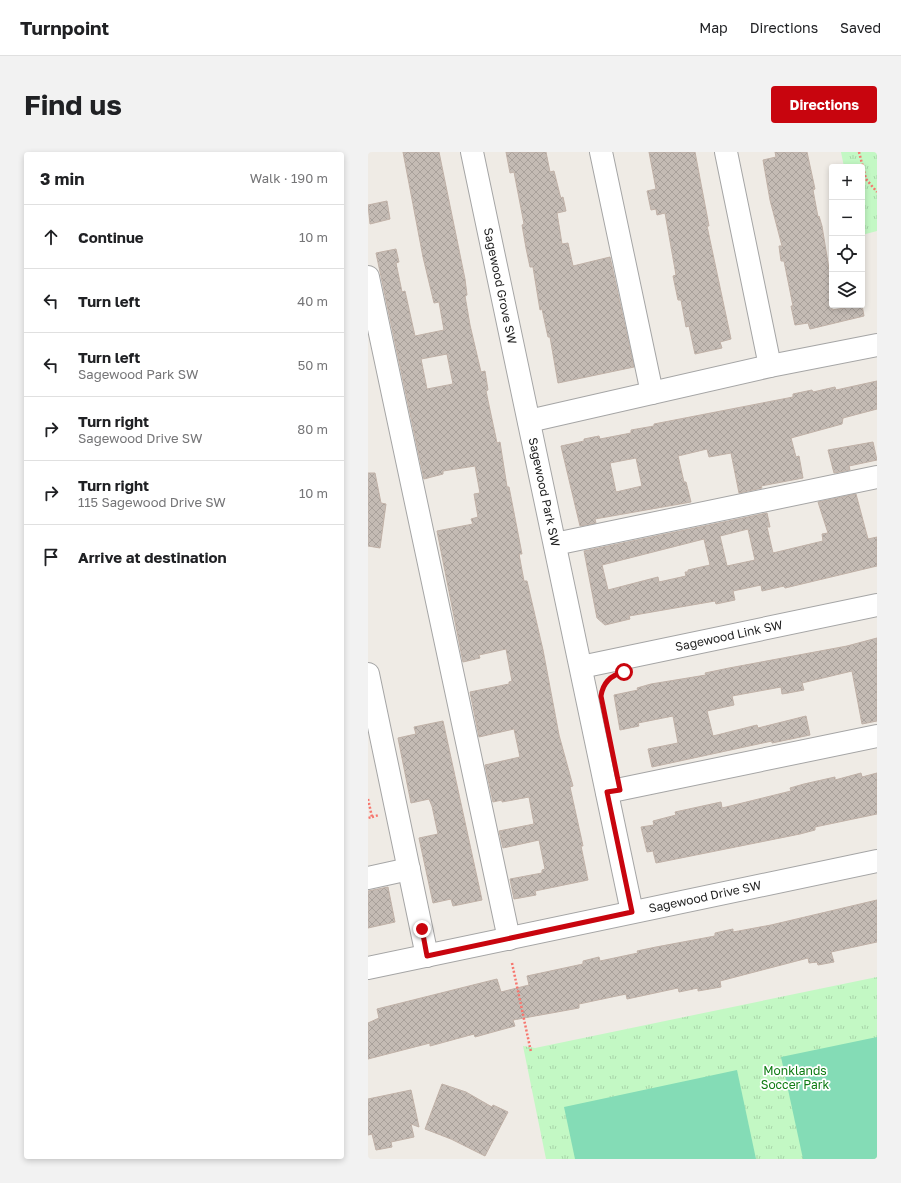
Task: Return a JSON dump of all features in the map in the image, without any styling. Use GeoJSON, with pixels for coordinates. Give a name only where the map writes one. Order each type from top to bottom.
{"type":"FeatureCollection","features":[{"type":"Feature","properties":{"kind":"street","name":"Sagewood Grove SW"},"geometry":{"type":"LineString","coordinates":[[472,152],[529,421]]}},
{"type":"Feature","properties":{"kind":"street"},"geometry":{"type":"LineString","coordinates":[[600,152],[652,393]]}},
{"type":"Feature","properties":{"kind":"street"},"geometry":{"type":"LineString","coordinates":[[726,152],[770,366]]}},
{"type":"Feature","properties":{"kind":"street"},"geometry":{"type":"LineString","coordinates":[[368,277],[509,939]]}},
{"type":"Feature","properties":{"kind":"street","name":"Sagewood Park SW"},"geometry":{"type":"LineString","coordinates":[[632,912],[529,421],[770,366],[877,345]]}},
{"type":"Feature","properties":{"kind":"street"},"geometry":{"type":"LineString","coordinates":[[555,544],[877,477]]}},
{"type":"Feature","properties":{"kind":"street","name":"Sagewood Link SW"},"geometry":{"type":"LineString","coordinates":[[581,667],[877,605]]}},
{"type":"Feature","properties":{"kind":"street"},"geometry":{"type":"LineString","coordinates":[[369,686],[427,956]]}},
{"type":"Feature","properties":{"kind":"street"},"geometry":{"type":"LineString","coordinates":[[607,792],[877,736]]}},
{"type":"Feature","properties":{"kind":"street","name":"Sagewood Drive SW"},"geometry":{"type":"LineString","coordinates":[[368,968],[877,861]]}},
{"type":"Feature","properties":{"kind":"street"},"geometry":{"type":"LineString","coordinates":[[368,878],[409,869]]}},
{"type":"Feature","properties":{"kind":"path"},"geometry":{"type":"LineString","coordinates":[[859,152],[866,179],[877,192]]}},
{"type":"Feature","properties":{"kind":"path"},"geometry":{"type":"LineString","coordinates":[[368,799],[372,817],[368,818]]}},
{"type":"Feature","properties":{"kind":"path"},"geometry":{"type":"LineString","coordinates":[[512,963],[531,1052]]}},
{"type":"Feature","properties":{"kind":"green space"},"geometry":{"type":"Polygon","coordinates":[[[841,152],[877,152],[877,231],[865,234],[865,164],[843,164],[841,152]]]}},
{"type":"Feature","properties":{"kind":"green space","name":"Monklands Soccer Park"},"geometry":{"type":"Polygon","coordinates":[[[877,977],[877,1159],[546,1159],[523,1046],[535,1048],[877,977]]]}},
{"type":"Feature","properties":{"kind":"green space"},"geometry":{"type":"Polygon","coordinates":[[[877,1037],[877,1159],[803,1159],[781,1057],[877,1037]]]}},
{"type":"Feature","properties":{"kind":"green space"},"geometry":{"type":"Polygon","coordinates":[[[737,1070],[756,1159],[575,1159],[564,1107],[737,1070]]]}},
{"type":"Feature","properties":{"kind":"building"},"geometry":{"type":"Polygon","coordinates":[[[403,152],[439,152],[465,279],[467,295],[465,296],[470,325],[481,372],[485,371],[488,390],[486,391],[497,443],[500,442],[507,487],[509,487],[522,554],[519,554],[524,581],[527,581],[543,650],[559,735],[573,786],[570,787],[583,846],[581,846],[588,880],[535,891],[536,895],[514,899],[510,879],[542,873],[542,870],[545,869],[539,840],[503,848],[499,831],[534,824],[529,797],[502,802],[502,800],[493,802],[485,765],[520,757],[514,729],[479,737],[470,692],[509,684],[509,682],[512,681],[506,649],[479,655],[480,658],[463,662],[437,531],[473,524],[471,519],[478,517],[474,494],[480,493],[475,466],[443,471],[443,474],[424,479],[376,253],[396,249],[399,262],[396,263],[402,292],[405,291],[415,336],[444,330],[439,302],[434,303],[423,257],[403,152]],[[447,354],[421,359],[427,389],[453,384],[447,354]]]}},
{"type":"Feature","properties":{"kind":"building"},"geometry":{"type":"Polygon","coordinates":[[[506,152],[546,152],[550,172],[554,171],[561,198],[563,197],[566,211],[557,213],[562,244],[568,243],[573,266],[610,257],[634,367],[558,383],[550,337],[548,337],[542,309],[540,310],[533,267],[530,267],[526,248],[522,225],[524,224],[514,172],[510,173],[506,152]]]}},
{"type":"Feature","properties":{"kind":"building"},"geometry":{"type":"Polygon","coordinates":[[[649,152],[695,152],[709,226],[707,226],[731,339],[720,342],[722,348],[695,354],[689,326],[686,327],[681,300],[678,300],[673,276],[676,275],[665,213],[657,215],[656,209],[651,210],[647,191],[656,189],[649,152]]]}},
{"type":"Feature","properties":{"kind":"building"},"geometry":{"type":"Polygon","coordinates":[[[775,152],[807,152],[815,189],[813,190],[818,217],[819,216],[822,226],[829,269],[829,308],[832,308],[832,310],[844,308],[863,308],[864,316],[810,329],[808,323],[795,325],[791,306],[793,306],[784,261],[781,261],[779,246],[782,246],[770,200],[763,160],[776,157],[775,152]]]}},
{"type":"Feature","properties":{"kind":"building"},"geometry":{"type":"Polygon","coordinates":[[[387,201],[390,219],[370,224],[368,205],[387,201]]]}},
{"type":"Feature","properties":{"kind":"building"},"geometry":{"type":"Polygon","coordinates":[[[877,381],[877,409],[843,418],[842,424],[791,438],[796,457],[799,456],[803,478],[761,486],[762,488],[739,493],[731,453],[709,457],[707,449],[678,456],[684,482],[686,482],[691,502],[595,519],[596,523],[580,526],[561,446],[599,436],[600,439],[631,433],[631,430],[654,426],[654,424],[793,397],[793,394],[812,390],[813,392],[835,387],[836,390],[877,381]],[[636,458],[610,463],[616,492],[642,486],[636,458]]]}},
{"type":"Feature","properties":{"kind":"building"},"geometry":{"type":"Polygon","coordinates":[[[873,442],[877,460],[849,466],[850,470],[834,473],[828,450],[873,442]]]}},
{"type":"Feature","properties":{"kind":"building"},"geometry":{"type":"Polygon","coordinates":[[[368,473],[375,473],[381,503],[386,504],[380,548],[368,546],[368,473]]]}},
{"type":"Feature","properties":{"kind":"building"},"geometry":{"type":"Polygon","coordinates":[[[856,494],[868,539],[877,537],[877,566],[785,588],[784,586],[762,591],[761,585],[733,591],[735,600],[716,604],[715,601],[629,616],[630,619],[605,625],[597,618],[584,551],[767,513],[770,527],[767,527],[773,553],[823,541],[822,534],[828,533],[818,502],[856,494]],[[748,529],[720,536],[727,566],[755,560],[748,529]],[[704,539],[602,565],[608,590],[658,577],[659,582],[686,576],[685,572],[688,572],[688,570],[710,565],[704,539]]]}},
{"type":"Feature","properties":{"kind":"building"},"geometry":{"type":"Polygon","coordinates":[[[877,638],[877,721],[862,724],[852,671],[802,683],[804,690],[782,694],[781,687],[732,696],[734,705],[707,711],[713,736],[757,725],[758,728],[806,716],[810,735],[772,743],[772,741],[652,767],[648,749],[678,743],[673,716],[638,723],[639,726],[620,730],[614,695],[638,690],[637,688],[651,684],[706,675],[705,673],[847,646],[877,638]]]}},
{"type":"Feature","properties":{"kind":"building"},"geometry":{"type":"Polygon","coordinates":[[[443,721],[482,900],[453,906],[451,899],[433,903],[419,838],[438,834],[429,799],[411,803],[398,738],[416,734],[414,727],[443,721]]]}},
{"type":"Feature","properties":{"kind":"building"},"geometry":{"type":"Polygon","coordinates":[[[861,773],[862,777],[877,773],[877,814],[815,827],[815,830],[800,834],[656,863],[653,851],[647,852],[641,827],[654,825],[653,821],[676,815],[675,812],[721,802],[722,808],[791,791],[790,788],[804,784],[835,777],[835,780],[861,773]]]}},
{"type":"Feature","properties":{"kind":"building"},"geometry":{"type":"Polygon","coordinates":[[[388,887],[395,922],[368,928],[368,891],[388,887]]]}},
{"type":"Feature","properties":{"kind":"building"},"geometry":{"type":"Polygon","coordinates":[[[877,900],[877,942],[831,952],[834,962],[818,965],[817,962],[809,963],[808,958],[720,981],[721,987],[698,991],[698,988],[679,992],[678,988],[627,999],[626,994],[579,1004],[579,1008],[513,1020],[515,1026],[475,1037],[474,1034],[430,1046],[430,1043],[368,1059],[368,1023],[379,1018],[377,1009],[497,979],[501,992],[529,985],[527,976],[583,964],[583,961],[599,957],[600,961],[638,953],[637,951],[715,936],[715,933],[733,929],[733,932],[771,925],[877,900]]]}},
{"type":"Feature","properties":{"kind":"building"},"geometry":{"type":"Polygon","coordinates":[[[442,1084],[466,1092],[492,1107],[493,1105],[508,1112],[485,1156],[451,1139],[425,1129],[442,1084]]]}},
{"type":"Feature","properties":{"kind":"building"},"geometry":{"type":"Polygon","coordinates":[[[411,1090],[419,1127],[411,1124],[414,1137],[391,1142],[392,1147],[376,1150],[372,1134],[368,1135],[368,1099],[411,1090]]]}},
{"type":"Feature","properties":{"kind":"route"},"geometry":{"type":"LineString","coordinates":[[422,929],[427,956],[632,912],[607,792],[620,790],[601,696],[604,684],[616,674],[624,672]]}}]}
